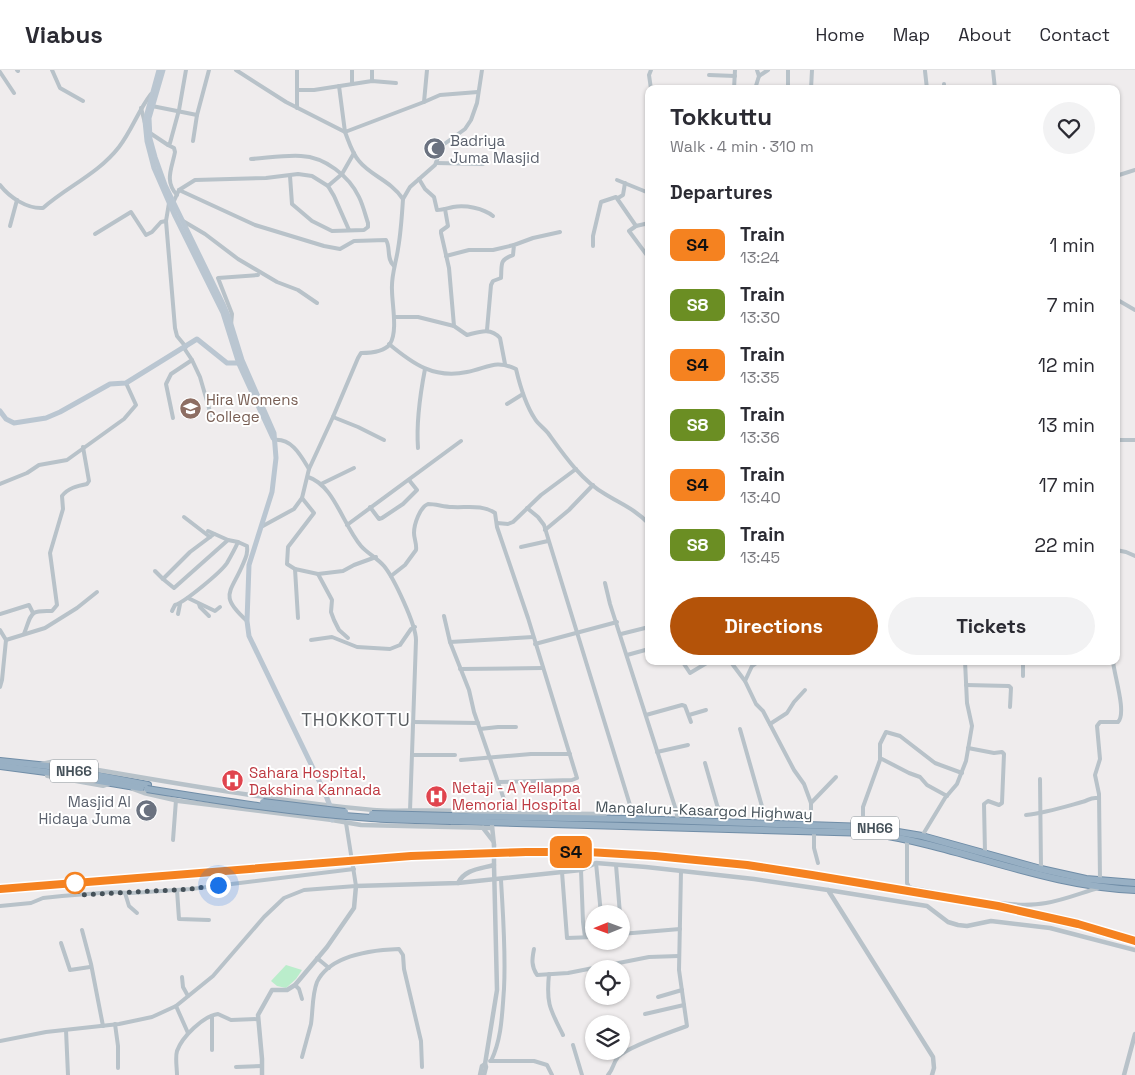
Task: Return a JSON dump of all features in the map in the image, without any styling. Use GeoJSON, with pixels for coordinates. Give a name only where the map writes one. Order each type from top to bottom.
{"type":"FeatureCollection","features":[{"type":"Feature","properties":{"kind":"highway","name":"Mangaluru-Kasargod Highway"},"geometry":{"type":"LineString","coordinates":[[0,761],[37,765],[216,801],[380,819],[452,818],[492,822],[609,822],[812,828],[863,827],[922,836],[1100,884],[1135,883]]}},
{"type":"Feature","properties":{"kind":"highway","name":"Mangaluru-Kasargod Highway"},"geometry":{"type":"LineString","coordinates":[[0,766],[128,786],[148,787]]}},
{"type":"Feature","properties":{"kind":"highway","name":"Mangaluru-Kasargod Highway"},"geometry":{"type":"LineString","coordinates":[[492,822],[509,814],[609,822],[632,819],[767,824],[870,833],[907,839],[1056,879],[1135,890]]}},
{"type":"Feature","properties":{"kind":"main road"},"geometry":{"type":"LineString","coordinates":[[159,70],[159,80],[149,118],[150,134],[158,168],[171,203]]}},
{"type":"Feature","properties":{"kind":"main road"},"geometry":{"type":"LineString","coordinates":[[163,70],[146,113],[145,132],[150,156],[157,178],[177,214],[223,313],[241,363],[274,433],[276,458],[272,492],[250,554],[246,621],[251,640],[330,806],[332,820]]}},
{"type":"Feature","properties":{"kind":"main road"},"geometry":{"type":"LineString","coordinates":[[177,214],[219,294],[231,325],[241,363]]}},
{"type":"Feature","properties":{"kind":"main road"},"geometry":{"type":"LineString","coordinates":[[0,411],[6,419],[14,423],[46,418],[110,384],[126,383],[197,339],[228,363],[241,363]]}},
{"type":"Feature","properties":{"kind":"street"},"geometry":{"type":"LineString","coordinates":[[52,70],[60,88],[83,101]]}},
{"type":"Feature","properties":{"kind":"street"},"geometry":{"type":"LineString","coordinates":[[168,145],[173,136],[186,70]]}},
{"type":"Feature","properties":{"kind":"street"},"geometry":{"type":"LineString","coordinates":[[192,141],[209,70]]}},
{"type":"Feature","properties":{"kind":"street"},"geometry":{"type":"LineString","coordinates":[[236,70],[297,108],[345,132],[440,95],[478,92]]}},
{"type":"Feature","properties":{"kind":"street"},"geometry":{"type":"LineString","coordinates":[[297,70],[297,108]]}},
{"type":"Feature","properties":{"kind":"street"},"geometry":{"type":"LineString","coordinates":[[352,70],[352,84]]}},
{"type":"Feature","properties":{"kind":"street"},"geometry":{"type":"LineString","coordinates":[[372,70],[372,81]]}},
{"type":"Feature","properties":{"kind":"street"},"geometry":{"type":"LineString","coordinates":[[424,102],[427,70]]}},
{"type":"Feature","properties":{"kind":"street"},"geometry":{"type":"LineString","coordinates":[[261,527],[294,509],[302,498],[310,469],[358,358],[362,353],[385,348],[392,338],[394,317],[392,289],[403,199],[410,187],[436,163],[443,145],[465,129],[471,120],[482,70]]}},
{"type":"Feature","properties":{"kind":"street"},"geometry":{"type":"LineString","coordinates":[[650,85],[649,75],[651,70]]}},
{"type":"Feature","properties":{"kind":"street"},"geometry":{"type":"LineString","coordinates":[[734,85],[735,70]]}},
{"type":"Feature","properties":{"kind":"street"},"geometry":{"type":"LineString","coordinates":[[756,85],[757,70]]}},
{"type":"Feature","properties":{"kind":"street"},"geometry":{"type":"LineString","coordinates":[[758,76],[768,70]]}},
{"type":"Feature","properties":{"kind":"street"},"geometry":{"type":"LineString","coordinates":[[788,70],[788,85]]}},
{"type":"Feature","properties":{"kind":"street"},"geometry":{"type":"LineString","coordinates":[[812,70],[812,85]]}},
{"type":"Feature","properties":{"kind":"street"},"geometry":{"type":"LineString","coordinates":[[993,70],[995,85]]}},
{"type":"Feature","properties":{"kind":"street"},"geometry":{"type":"LineString","coordinates":[[0,72],[14,93]]}},
{"type":"Feature","properties":{"kind":"street"},"geometry":{"type":"LineString","coordinates":[[925,72],[927,85]]}},
{"type":"Feature","properties":{"kind":"street"},"geometry":{"type":"LineString","coordinates":[[708,75],[735,76]]}},
{"type":"Feature","properties":{"kind":"street"},"geometry":{"type":"LineString","coordinates":[[298,90],[314,90],[372,81],[396,83]]}},
{"type":"Feature","properties":{"kind":"street"},"geometry":{"type":"LineString","coordinates":[[339,86],[345,132],[354,153],[360,162],[396,188],[403,199]]}},
{"type":"Feature","properties":{"kind":"street"},"geometry":{"type":"LineString","coordinates":[[0,185],[9,196],[37,208],[43,208],[99,168],[119,147],[132,128],[141,107],[153,92]]}},
{"type":"Feature","properties":{"kind":"street"},"geometry":{"type":"LineString","coordinates":[[152,106],[197,115]]}},
{"type":"Feature","properties":{"kind":"street"},"geometry":{"type":"LineString","coordinates":[[141,107],[145,123]]}},
{"type":"Feature","properties":{"kind":"street"},"geometry":{"type":"LineString","coordinates":[[150,134],[174,148],[175,152],[169,180],[170,186],[177,195]]}},
{"type":"Feature","properties":{"kind":"street"},"geometry":{"type":"LineString","coordinates":[[328,186],[342,174],[354,153]]}},
{"type":"Feature","properties":{"kind":"street"},"geometry":{"type":"LineString","coordinates":[[250,159],[300,155],[323,161],[342,174],[359,196],[368,227],[364,230],[332,231],[324,228],[292,204],[290,176]]}},
{"type":"Feature","properties":{"kind":"street"},"geometry":{"type":"LineString","coordinates":[[436,163],[482,164]]}},
{"type":"Feature","properties":{"kind":"street"},"geometry":{"type":"LineString","coordinates":[[1120,175],[1135,170]]}},
{"type":"Feature","properties":{"kind":"street"},"geometry":{"type":"LineString","coordinates":[[211,415],[200,377],[177,336],[175,328],[166,221],[171,203],[179,190],[195,180],[290,176],[298,174],[312,176],[328,186],[349,230]]}},
{"type":"Feature","properties":{"kind":"street"},"geometry":{"type":"LineString","coordinates":[[419,180],[425,189],[434,196],[437,210],[467,207],[487,212],[493,216]]}},
{"type":"Feature","properties":{"kind":"street"},"geometry":{"type":"LineString","coordinates":[[617,180],[645,191]]}},
{"type":"Feature","properties":{"kind":"street"},"geometry":{"type":"LineString","coordinates":[[594,246],[593,236],[601,202],[623,195],[625,183]]}},
{"type":"Feature","properties":{"kind":"street"},"geometry":{"type":"LineString","coordinates":[[179,190],[255,225],[324,246],[340,249],[354,242],[386,240],[390,261],[394,266]]}},
{"type":"Feature","properties":{"kind":"street"},"geometry":{"type":"LineString","coordinates":[[618,198],[636,226]]}},
{"type":"Feature","properties":{"kind":"street"},"geometry":{"type":"LineString","coordinates":[[10,226],[17,200]]}},
{"type":"Feature","properties":{"kind":"street"},"geometry":{"type":"LineString","coordinates":[[445,209],[448,226],[441,231],[441,234],[449,268],[454,326]]}},
{"type":"Feature","properties":{"kind":"street"},"geometry":{"type":"LineString","coordinates":[[95,234],[131,212],[146,234],[152,232],[161,222],[166,221]]}},
{"type":"Feature","properties":{"kind":"street"},"geometry":{"type":"LineString","coordinates":[[182,221],[205,234],[238,259],[277,282],[298,290],[317,304]]}},
{"type":"Feature","properties":{"kind":"street"},"geometry":{"type":"LineString","coordinates":[[645,224],[636,226],[629,231],[645,253]]}},
{"type":"Feature","properties":{"kind":"street"},"geometry":{"type":"LineString","coordinates":[[446,256],[469,250],[493,250],[560,232]]}},
{"type":"Feature","properties":{"kind":"street"},"geometry":{"type":"LineString","coordinates":[[487,330],[491,284],[493,281],[500,280],[502,261],[504,258],[513,255],[514,245]]}},
{"type":"Feature","properties":{"kind":"street"},"geometry":{"type":"LineString","coordinates":[[231,325],[232,314],[218,278],[258,275]]}},
{"type":"Feature","properties":{"kind":"street"},"geometry":{"type":"LineString","coordinates":[[1120,301],[1135,310]]}},
{"type":"Feature","properties":{"kind":"street"},"geometry":{"type":"LineString","coordinates":[[394,317],[418,317],[454,326],[467,335],[487,330],[498,335],[505,364]]}},
{"type":"Feature","properties":{"kind":"street"},"geometry":{"type":"LineString","coordinates":[[389,344],[415,364],[436,372],[465,372],[494,364],[505,364],[516,369],[535,420],[546,431],[559,450],[593,485],[604,494],[626,505],[645,521]]}},
{"type":"Feature","properties":{"kind":"street"},"geometry":{"type":"LineString","coordinates":[[173,418],[166,384],[167,378],[192,360]]}},
{"type":"Feature","properties":{"kind":"street"},"geometry":{"type":"LineString","coordinates":[[418,448],[417,433],[420,394],[425,369]]}},
{"type":"Feature","properties":{"kind":"street"},"geometry":{"type":"LineString","coordinates":[[0,484],[26,473],[39,464],[67,460],[124,419],[136,405],[126,383]]}},
{"type":"Feature","properties":{"kind":"street"},"geometry":{"type":"LineString","coordinates":[[507,404],[524,394]]}},
{"type":"Feature","properties":{"kind":"street"},"geometry":{"type":"LineString","coordinates":[[333,418],[358,427],[384,440]]}},
{"type":"Feature","properties":{"kind":"street"},"geometry":{"type":"LineString","coordinates":[[274,439],[291,444],[310,469]]}},
{"type":"Feature","properties":{"kind":"street"},"geometry":{"type":"LineString","coordinates":[[1120,440],[1135,440]]}},
{"type":"Feature","properties":{"kind":"street"},"geometry":{"type":"LineString","coordinates":[[347,525],[461,441]]}},
{"type":"Feature","properties":{"kind":"street"},"geometry":{"type":"LineString","coordinates":[[24,634],[33,613],[37,610],[52,611],[57,605],[50,549],[63,509],[62,496],[66,491],[88,481],[83,447]]}},
{"type":"Feature","properties":{"kind":"street"},"geometry":{"type":"LineString","coordinates":[[321,484],[354,468]]}},
{"type":"Feature","properties":{"kind":"street"},"geometry":{"type":"LineString","coordinates":[[497,523],[508,524],[513,522],[527,508],[576,469]]}},
{"type":"Feature","properties":{"kind":"street"},"geometry":{"type":"LineString","coordinates":[[308,477],[321,484],[361,546],[376,557],[391,576],[415,627],[414,722],[410,811]]}},
{"type":"Feature","properties":{"kind":"street"},"geometry":{"type":"LineString","coordinates":[[370,507],[379,519],[403,504],[417,490],[409,480]]}},
{"type":"Feature","properties":{"kind":"street"},"geometry":{"type":"LineString","coordinates":[[545,530],[569,510],[593,485]]}},
{"type":"Feature","properties":{"kind":"street"},"geometry":{"type":"LineString","coordinates":[[302,498],[314,513],[287,550],[286,564],[295,569],[318,574],[343,571],[376,557]]}},
{"type":"Feature","properties":{"kind":"street"},"geometry":{"type":"LineString","coordinates":[[391,576],[406,565],[416,550],[414,530],[420,513],[426,504],[475,507],[495,513],[576,773],[576,779],[499,782]]}},
{"type":"Feature","properties":{"kind":"street"},"geometry":{"type":"LineString","coordinates":[[527,508],[541,520],[545,530],[632,811],[632,819]]}},
{"type":"Feature","properties":{"kind":"street"},"geometry":{"type":"LineString","coordinates":[[184,518],[212,535],[246,546],[250,554],[229,590],[229,602],[246,621]]}},
{"type":"Feature","properties":{"kind":"street"},"geometry":{"type":"LineString","coordinates":[[208,531],[212,535]]}},
{"type":"Feature","properties":{"kind":"street"},"geometry":{"type":"LineString","coordinates":[[163,579],[190,552],[212,535]]}},
{"type":"Feature","properties":{"kind":"street"},"geometry":{"type":"LineString","coordinates":[[155,571],[174,588],[228,540]]}},
{"type":"Feature","properties":{"kind":"street"},"geometry":{"type":"LineString","coordinates":[[521,548],[548,540]]}},
{"type":"Feature","properties":{"kind":"street"},"geometry":{"type":"LineString","coordinates":[[172,611],[175,605],[188,598],[226,564],[238,542]]}},
{"type":"Feature","properties":{"kind":"street"},"geometry":{"type":"LineString","coordinates":[[1120,551],[1135,556]]}},
{"type":"Feature","properties":{"kind":"street"},"geometry":{"type":"LineString","coordinates":[[295,569],[298,618]]}},
{"type":"Feature","properties":{"kind":"street"},"geometry":{"type":"LineString","coordinates":[[318,574],[332,600],[331,612],[334,620],[339,630],[348,638]]}},
{"type":"Feature","properties":{"kind":"street"},"geometry":{"type":"LineString","coordinates":[[605,583],[678,821]]}},
{"type":"Feature","properties":{"kind":"street"},"geometry":{"type":"LineString","coordinates":[[6,640],[44,628],[77,608],[97,592]]}},
{"type":"Feature","properties":{"kind":"street"},"geometry":{"type":"LineString","coordinates":[[188,598],[215,611],[220,607]]}},
{"type":"Feature","properties":{"kind":"street"},"geometry":{"type":"LineString","coordinates":[[178,614],[180,604]]}},
{"type":"Feature","properties":{"kind":"street"},"geometry":{"type":"LineString","coordinates":[[199,604],[209,616]]}},
{"type":"Feature","properties":{"kind":"street"},"geometry":{"type":"LineString","coordinates":[[0,614],[29,605],[33,613]]}},
{"type":"Feature","properties":{"kind":"street"},"geometry":{"type":"LineString","coordinates":[[37,765],[51,762],[257,797],[376,811],[509,814],[478,723],[469,690],[450,642],[444,616]]}},
{"type":"Feature","properties":{"kind":"street"},"geometry":{"type":"LineString","coordinates":[[535,644],[617,622]]}},
{"type":"Feature","properties":{"kind":"street"},"geometry":{"type":"LineString","coordinates":[[311,640],[332,637],[357,647],[388,650],[400,645],[408,632],[415,627]]}},
{"type":"Feature","properties":{"kind":"street"},"geometry":{"type":"LineString","coordinates":[[621,634],[645,628]]}},
{"type":"Feature","properties":{"kind":"street"},"geometry":{"type":"LineString","coordinates":[[0,630],[6,640],[0,688]]}},
{"type":"Feature","properties":{"kind":"street"},"geometry":{"type":"LineString","coordinates":[[450,642],[533,637]]}},
{"type":"Feature","properties":{"kind":"street"},"geometry":{"type":"LineString","coordinates":[[627,655],[645,649]]}},
{"type":"Feature","properties":{"kind":"street"},"geometry":{"type":"LineString","coordinates":[[685,665],[690,673],[703,665]]}},
{"type":"Feature","properties":{"kind":"street"},"geometry":{"type":"LineString","coordinates":[[733,665],[756,704],[763,711],[790,763],[804,784],[811,803],[814,848],[818,863]]}},
{"type":"Feature","properties":{"kind":"street"},"geometry":{"type":"LineString","coordinates":[[744,681],[753,665]]}},
{"type":"Feature","properties":{"kind":"street"},"geometry":{"type":"LineString","coordinates":[[922,836],[962,774],[972,726],[967,703],[965,665]]}},
{"type":"Feature","properties":{"kind":"street"},"geometry":{"type":"LineString","coordinates":[[1023,665],[1023,676]]}},
{"type":"Feature","properties":{"kind":"street"},"geometry":{"type":"LineString","coordinates":[[907,839],[908,884],[912,888],[1023,905],[1045,903],[1100,884],[1098,786],[1095,771],[1100,759],[1097,724],[1118,722],[1121,718],[1122,707],[1113,665]]}},
{"type":"Feature","properties":{"kind":"street"},"geometry":{"type":"LineString","coordinates":[[460,669],[543,668]]}},
{"type":"Feature","properties":{"kind":"street"},"geometry":{"type":"LineString","coordinates":[[966,685],[1009,686],[1011,688],[1010,707]]}},
{"type":"Feature","properties":{"kind":"street"},"geometry":{"type":"LineString","coordinates":[[770,724],[787,713],[805,690]]}},
{"type":"Feature","properties":{"kind":"street"},"geometry":{"type":"LineString","coordinates":[[646,715],[682,705],[685,706],[691,722]]}},
{"type":"Feature","properties":{"kind":"street"},"geometry":{"type":"LineString","coordinates":[[689,715],[706,710]]}},
{"type":"Feature","properties":{"kind":"street"},"geometry":{"type":"LineString","coordinates":[[414,722],[478,723]]}},
{"type":"Feature","properties":{"kind":"street"},"geometry":{"type":"LineString","coordinates":[[480,729],[516,727]]}},
{"type":"Feature","properties":{"kind":"street"},"geometry":{"type":"LineString","coordinates":[[740,729],[767,824]]}},
{"type":"Feature","properties":{"kind":"street"},"geometry":{"type":"LineString","coordinates":[[863,827],[863,807],[880,758],[880,744],[886,732],[900,736],[935,763],[962,774]]}},
{"type":"Feature","properties":{"kind":"street"},"geometry":{"type":"LineString","coordinates":[[657,752],[688,745]]}},
{"type":"Feature","properties":{"kind":"street"},"geometry":{"type":"LineString","coordinates":[[968,748],[994,753],[1002,752],[1004,754],[1002,803],[999,806],[988,801],[984,804],[985,853]]}},
{"type":"Feature","properties":{"kind":"street"},"geometry":{"type":"LineString","coordinates":[[461,760],[531,754],[570,754]]}},
{"type":"Feature","properties":{"kind":"street"},"geometry":{"type":"LineString","coordinates":[[412,755],[455,755]]}},
{"type":"Feature","properties":{"kind":"street"},"geometry":{"type":"LineString","coordinates":[[880,758],[923,779],[927,785],[947,796]]}},
{"type":"Feature","properties":{"kind":"street"},"geometry":{"type":"LineString","coordinates":[[705,763],[717,805],[725,823]]}},
{"type":"Feature","properties":{"kind":"street"},"geometry":{"type":"LineString","coordinates":[[811,803],[836,777]]}},
{"type":"Feature","properties":{"kind":"street"},"geometry":{"type":"LineString","coordinates":[[1040,779],[1041,869]]}},
{"type":"Feature","properties":{"kind":"street"},"geometry":{"type":"LineString","coordinates":[[128,786],[144,793],[176,800],[346,823],[378,826],[483,828],[492,822]]}},
{"type":"Feature","properties":{"kind":"street"},"geometry":{"type":"LineString","coordinates":[[1026,815],[1084,802],[1093,797],[1097,798]]}},
{"type":"Feature","properties":{"kind":"street"},"geometry":{"type":"LineString","coordinates":[[173,840],[176,800]]}},
{"type":"Feature","properties":{"kind":"street"},"geometry":{"type":"LineString","coordinates":[[484,813],[492,822],[498,990],[484,1075]]}},
{"type":"Feature","properties":{"kind":"street"},"geometry":{"type":"LineString","coordinates":[[262,1075],[258,1015],[272,990],[287,990],[295,985],[354,908],[356,886],[346,823]]}},
{"type":"Feature","properties":{"kind":"street"},"geometry":{"type":"LineString","coordinates":[[483,828],[493,844]]}},
{"type":"Feature","properties":{"kind":"street"},"geometry":{"type":"LineString","coordinates":[[596,864],[600,905]]}},
{"type":"Feature","properties":{"kind":"street"},"geometry":{"type":"LineString","coordinates":[[0,1041],[152,1017],[176,1006],[218,971],[264,917],[284,898],[304,890],[501,880],[581,870],[596,864],[754,879],[828,890],[927,906],[948,922],[958,926],[991,922],[1050,928],[1135,950]]}},
{"type":"Feature","properties":{"kind":"street"},"geometry":{"type":"LineString","coordinates":[[458,883],[461,877],[469,871],[494,865]]}},
{"type":"Feature","properties":{"kind":"street"},"geometry":{"type":"LineString","coordinates":[[616,865],[619,905]]}},
{"type":"Feature","properties":{"kind":"street"},"geometry":{"type":"LineString","coordinates":[[0,906],[31,903],[43,898],[242,884],[354,869]]}},
{"type":"Feature","properties":{"kind":"street"},"geometry":{"type":"LineString","coordinates":[[562,872],[567,938],[585,937],[581,870]]}},
{"type":"Feature","properties":{"kind":"street"},"geometry":{"type":"LineString","coordinates":[[608,1075],[618,1057],[624,1053],[650,1040],[687,1026],[679,970],[681,871]]}},
{"type":"Feature","properties":{"kind":"street"},"geometry":{"type":"LineString","coordinates":[[480,1075],[482,1066],[487,1062],[499,1037],[503,1008],[505,949],[501,880]]}},
{"type":"Feature","properties":{"kind":"street"},"geometry":{"type":"LineString","coordinates":[[177,890],[179,919],[209,920]]}},
{"type":"Feature","properties":{"kind":"street"},"geometry":{"type":"LineString","coordinates":[[828,890],[933,1057],[934,1068],[932,1075]]}},
{"type":"Feature","properties":{"kind":"street"},"geometry":{"type":"LineString","coordinates":[[125,893],[129,906],[136,913]]}},
{"type":"Feature","properties":{"kind":"street"},"geometry":{"type":"LineString","coordinates":[[630,933],[680,929]]}},
{"type":"Feature","properties":{"kind":"street"},"geometry":{"type":"LineString","coordinates":[[82,930],[103,1026]]}},
{"type":"Feature","properties":{"kind":"street"},"geometry":{"type":"LineString","coordinates":[[61,943],[70,970],[90,967]]}},
{"type":"Feature","properties":{"kind":"street"},"geometry":{"type":"LineString","coordinates":[[302,1058],[311,1024],[315,988],[318,980],[328,968],[346,957],[399,948],[402,950],[404,969],[421,1041],[422,1067]]}},
{"type":"Feature","properties":{"kind":"street"},"geometry":{"type":"LineString","coordinates":[[534,949],[532,959],[533,970],[536,975],[585,970]]}},
{"type":"Feature","properties":{"kind":"street"},"geometry":{"type":"LineString","coordinates":[[630,962],[649,957],[679,956]]}},
{"type":"Feature","properties":{"kind":"street"},"geometry":{"type":"LineString","coordinates":[[317,958],[328,968]]}},
{"type":"Feature","properties":{"kind":"street"},"geometry":{"type":"LineString","coordinates":[[549,974],[547,994],[549,1008],[563,1035]]}},
{"type":"Feature","properties":{"kind":"street"},"geometry":{"type":"LineString","coordinates":[[182,977],[183,987],[188,996]]}},
{"type":"Feature","properties":{"kind":"street"},"geometry":{"type":"LineString","coordinates":[[295,985],[299,989],[302,999]]}},
{"type":"Feature","properties":{"kind":"street"},"geometry":{"type":"LineString","coordinates":[[658,996],[682,990]]}},
{"type":"Feature","properties":{"kind":"street"},"geometry":{"type":"LineString","coordinates":[[645,1014],[684,1005]]}},
{"type":"Feature","properties":{"kind":"street"},"geometry":{"type":"LineString","coordinates":[[176,1006],[188,1033]]}},
{"type":"Feature","properties":{"kind":"street"},"geometry":{"type":"LineString","coordinates":[[177,1075],[177,1051],[188,1033],[212,1016],[218,1014],[231,1020],[258,1019]]}},
{"type":"Feature","properties":{"kind":"street"},"geometry":{"type":"LineString","coordinates":[[212,1016],[212,1050]]}},
{"type":"Feature","properties":{"kind":"street"},"geometry":{"type":"LineString","coordinates":[[115,1024],[118,1068]]}},
{"type":"Feature","properties":{"kind":"street"},"geometry":{"type":"LineString","coordinates":[[66,1030],[68,1075]]}},
{"type":"Feature","properties":{"kind":"street"},"geometry":{"type":"LineString","coordinates":[[1124,1075],[1135,1034]]}},
{"type":"Feature","properties":{"kind":"street"},"geometry":{"type":"LineString","coordinates":[[573,1045],[582,1075]]}},
{"type":"Feature","properties":{"kind":"street"},"geometry":{"type":"LineString","coordinates":[[487,1062],[534,1062],[547,1065],[552,1075]]}},
{"type":"Feature","properties":{"kind":"street"},"geometry":{"type":"LineString","coordinates":[[236,1067],[262,1066]]}},
{"type":"Feature","properties":{"kind":"green space"},"geometry":{"type":"Polygon","coordinates":[[[286,965],[302,970],[286,988],[277,986],[271,981],[286,965]]]}},
{"type":"Feature","properties":{"kind":"railway"},"geometry":{"type":"LineString","coordinates":[[0,889],[411,856],[588,852],[747,865],[812,875],[998,906],[1078,924],[1135,941]]}},
{"type":"Feature","properties":{"kind":"train","name":"S4"},"geometry":{"type":"LineString","coordinates":[[0,889],[411,856],[588,852],[747,865],[812,875],[998,906],[1060,919],[1135,941]]}},
{"type":"Feature","properties":{"kind":"place","name":"Badriya Juma Masjid"},"geometry":{"type":"Point","coordinates":[434,149]}},
{"type":"Feature","properties":{"kind":"place","name":"Hira Womens College"},"geometry":{"type":"Point","coordinates":[190,408]}},
{"type":"Feature","properties":{"kind":"place","name":"Sahara Hospital, Dakshina Kannada"},"geometry":{"type":"Point","coordinates":[233,781]}},
{"type":"Feature","properties":{"kind":"place","name":"Netaji - A Yellappa Memorial Hospital"},"geometry":{"type":"Point","coordinates":[436,796]}},
{"type":"Feature","properties":{"kind":"place","name":"Masjid Al Hidaya Juma"},"geometry":{"type":"Point","coordinates":[147,810]}},
{"type":"Feature","properties":{"kind":"district","name":"THOKKOTTU"},"geometry":{"type":"Point","coordinates":[356,719]}},
{"type":"Feature","properties":{"kind":"route"},"geometry":{"type":"LineString","coordinates":[[75,883],[79,895],[191,889],[218,885]]}}]}
